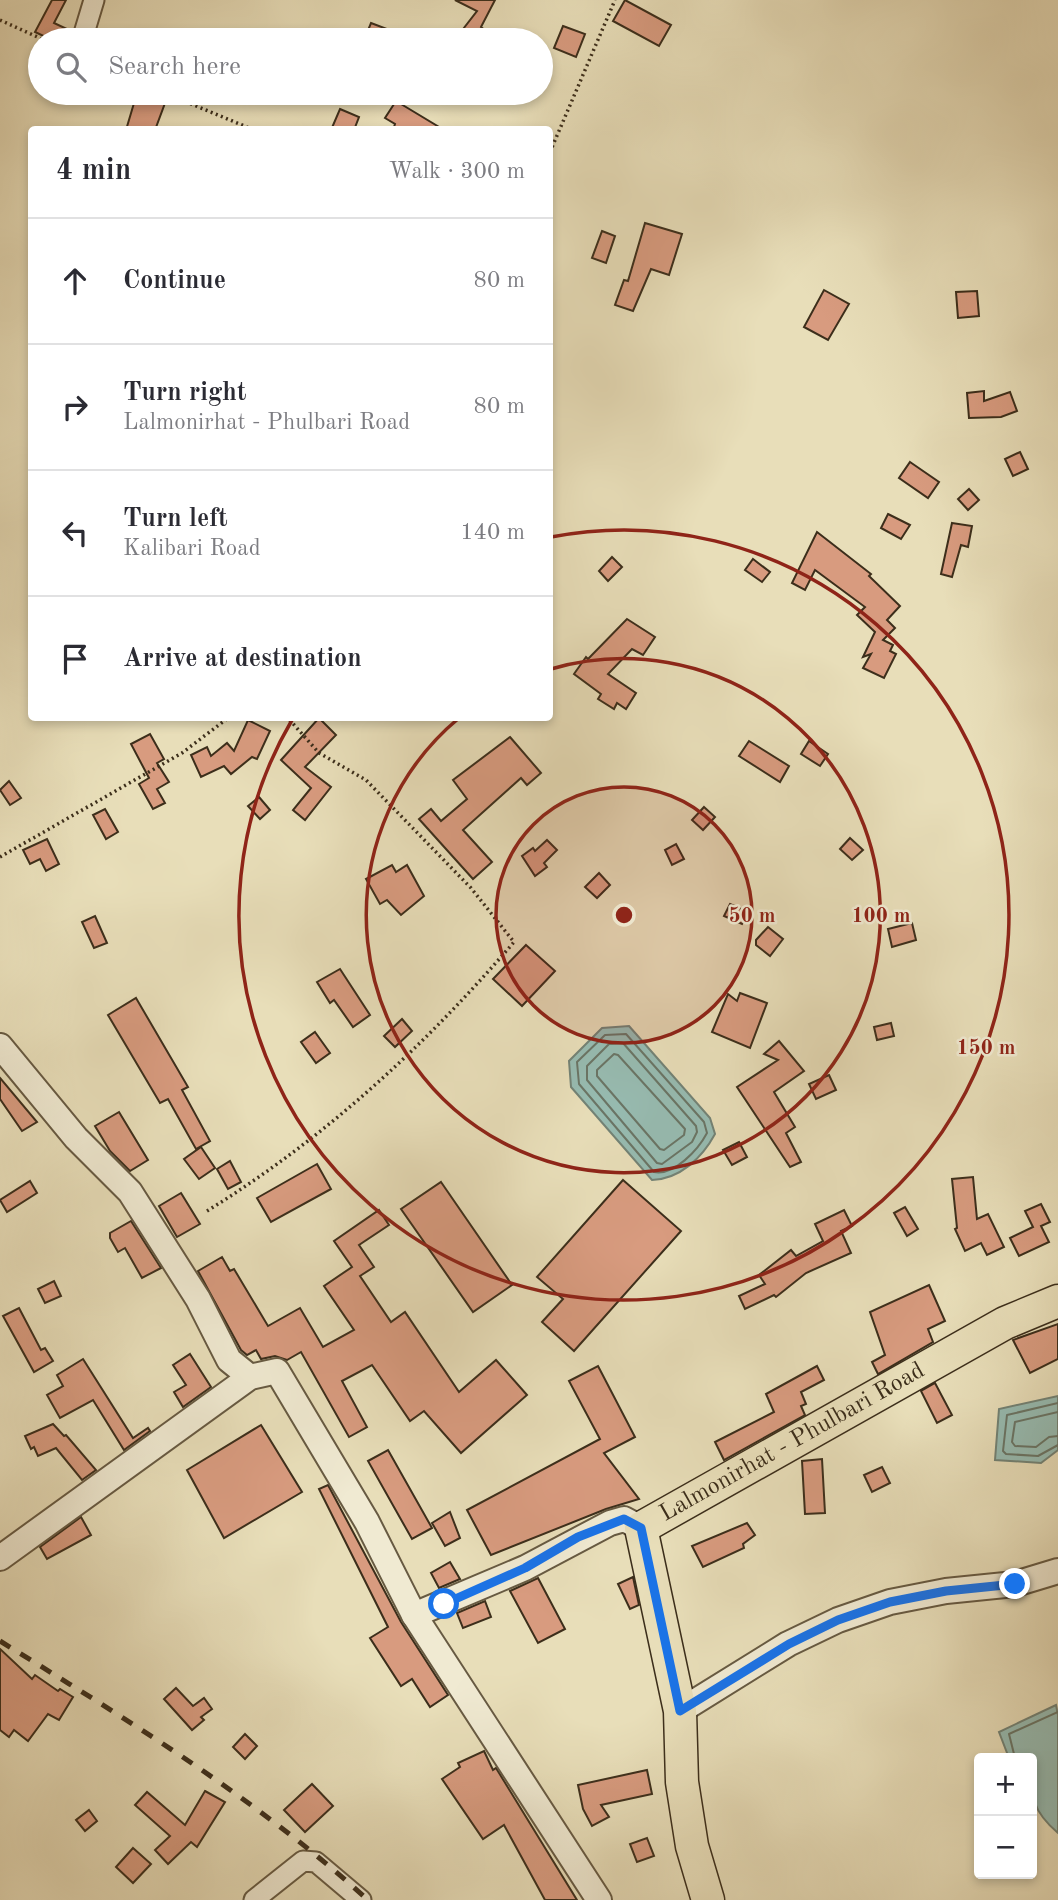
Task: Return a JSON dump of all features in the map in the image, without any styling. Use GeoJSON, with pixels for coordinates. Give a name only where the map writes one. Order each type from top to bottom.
{"type":"FeatureCollection","features":[{"type":"Feature","properties":{"kind":"main road","name":"Lalmonirhat - Phulbari Road"},"geometry":{"type":"LineString","coordinates":[[708,1900],[692,1846],[682,1782],[680,1711],[641,1528],[1005,1323],[1058,1301]]}},
{"type":"Feature","properties":{"kind":"street"},"geometry":{"type":"LineString","coordinates":[[86,28],[94,0]]}},
{"type":"Feature","properties":{"kind":"street"},"geometry":{"type":"LineString","coordinates":[[0,1046],[76,1138],[130,1192],[198,1299],[229,1360],[250,1377]]}},
{"type":"Feature","properties":{"kind":"street"},"geometry":{"type":"LineString","coordinates":[[0,1558],[250,1377],[277,1371],[367,1522],[414,1615],[599,1900]]}},
{"type":"Feature","properties":{"kind":"street"},"geometry":{"type":"LineString","coordinates":[[414,1615],[525,1568],[610,1523],[624,1519],[641,1528]]}},
{"type":"Feature","properties":{"kind":"street"},"geometry":{"type":"LineString","coordinates":[[680,1711],[789,1644],[838,1620],[890,1602],[946,1591],[1015,1584],[1058,1571]]}},
{"type":"Feature","properties":{"kind":"street"},"geometry":{"type":"LineString","coordinates":[[254,1900],[303,1861],[316,1862],[360,1900]]}},
{"type":"Feature","properties":{"kind":"path"},"geometry":{"type":"LineString","coordinates":[[553,145],[615,0]]}},
{"type":"Feature","properties":{"kind":"path"},"geometry":{"type":"LineString","coordinates":[[0,20],[28,33]]}},
{"type":"Feature","properties":{"kind":"path"},"geometry":{"type":"LineString","coordinates":[[194,105],[244,126]]}},
{"type":"Feature","properties":{"kind":"path"},"geometry":{"type":"LineString","coordinates":[[0,857],[182,753],[224,721]]}},
{"type":"Feature","properties":{"kind":"path"},"geometry":{"type":"LineString","coordinates":[[207,1211],[251,1184],[360,1100],[455,1011],[514,942],[471,888],[366,780],[319,753],[291,721]]}},
{"type":"Feature","properties":{"kind":"water"},"geometry":{"type":"Polygon","coordinates":[[[629,1026],[710,1118],[715,1134],[704,1151],[689,1166],[662,1179],[652,1180],[571,1087],[569,1061],[602,1028],[629,1026]]]}},
{"type":"Feature","properties":{"kind":"water"},"geometry":{"type":"Polygon","coordinates":[[[1058,1396],[1058,1450],[1041,1463],[995,1460],[999,1409],[1058,1396]]]}},
{"type":"Feature","properties":{"kind":"water"},"geometry":{"type":"Polygon","coordinates":[[[1056,1705],[1058,1833],[1037,1808],[1037,1753],[1007,1753],[999,1732],[1056,1705]]]}},
{"type":"Feature","properties":{"kind":"building"},"geometry":{"type":"Polygon","coordinates":[[[52,0],[66,0],[54,23],[65,28],[37,28],[52,0]]]}},
{"type":"Feature","properties":{"kind":"building"},"geometry":{"type":"Polygon","coordinates":[[[455,0],[495,0],[482,28],[464,28],[477,11],[455,0]]]}},
{"type":"Feature","properties":{"kind":"building"},"geometry":{"type":"Polygon","coordinates":[[[625,0],[671,25],[659,46],[613,21],[625,0]]]}},
{"type":"Feature","properties":{"kind":"building"},"geometry":{"type":"Polygon","coordinates":[[[371,23],[384,28],[369,28],[371,23]]]}},
{"type":"Feature","properties":{"kind":"building"},"geometry":{"type":"Polygon","coordinates":[[[563,26],[585,34],[576,57],[554,48],[563,26]]]}},
{"type":"Feature","properties":{"kind":"building"},"geometry":{"type":"Polygon","coordinates":[[[133,105],[164,105],[156,126],[127,126],[133,105]]]}},
{"type":"Feature","properties":{"kind":"building"},"geometry":{"type":"Polygon","coordinates":[[[393,105],[403,105],[437,126],[394,126],[385,118],[393,105]]]}},
{"type":"Feature","properties":{"kind":"building"},"geometry":{"type":"Polygon","coordinates":[[[340,109],[359,117],[356,126],[333,126],[340,109]]]}},
{"type":"Feature","properties":{"kind":"building"},"geometry":{"type":"Polygon","coordinates":[[[645,223],[682,234],[669,275],[651,269],[633,311],[615,305],[624,280],[628,281],[645,223]]]}},
{"type":"Feature","properties":{"kind":"building"},"geometry":{"type":"Polygon","coordinates":[[[602,231],[615,236],[606,263],[592,258],[602,231]]]}},
{"type":"Feature","properties":{"kind":"building"},"geometry":{"type":"Polygon","coordinates":[[[824,290],[849,304],[828,340],[804,327],[824,290]]]}},
{"type":"Feature","properties":{"kind":"building"},"geometry":{"type":"Polygon","coordinates":[[[977,291],[979,316],[958,318],[956,292],[977,291]]]}},
{"type":"Feature","properties":{"kind":"building"},"geometry":{"type":"Polygon","coordinates":[[[984,391],[984,401],[1010,392],[1017,411],[1001,417],[969,418],[967,393],[984,391]]]}},
{"type":"Feature","properties":{"kind":"building"},"geometry":{"type":"Polygon","coordinates":[[[1020,452],[1028,469],[1013,476],[1005,459],[1020,452]]]}},
{"type":"Feature","properties":{"kind":"building"},"geometry":{"type":"Polygon","coordinates":[[[910,462],[939,482],[928,498],[899,478],[910,462]]]}},
{"type":"Feature","properties":{"kind":"building"},"geometry":{"type":"Polygon","coordinates":[[[969,489],[979,500],[968,510],[958,499],[969,489]]]}},
{"type":"Feature","properties":{"kind":"building"},"geometry":{"type":"Polygon","coordinates":[[[888,514],[910,525],[901,539],[881,528],[888,514]]]}},
{"type":"Feature","properties":{"kind":"building"},"geometry":{"type":"Polygon","coordinates":[[[952,523],[972,526],[968,547],[961,545],[952,577],[941,574],[952,523]]]}},
{"type":"Feature","properties":{"kind":"building"},"geometry":{"type":"Polygon","coordinates":[[[817,532],[871,574],[869,576],[900,606],[887,620],[895,628],[883,640],[893,645],[890,651],[896,654],[884,678],[863,668],[871,654],[863,657],[875,632],[857,615],[865,607],[815,570],[805,590],[792,583],[817,532]]]}},
{"type":"Feature","properties":{"kind":"building"},"geometry":{"type":"Polygon","coordinates":[[[612,557],[622,567],[608,581],[599,571],[612,557]]]}},
{"type":"Feature","properties":{"kind":"building"},"geometry":{"type":"Polygon","coordinates":[[[753,559],[770,572],[762,582],[745,570],[753,559]]]}},
{"type":"Feature","properties":{"kind":"building"},"geometry":{"type":"Polygon","coordinates":[[[627,619],[655,637],[643,655],[632,649],[608,674],[636,693],[626,709],[617,703],[614,709],[598,699],[601,694],[574,674],[586,657],[588,659],[627,619]]]}},
{"type":"Feature","properties":{"kind":"building"},"geometry":{"type":"Polygon","coordinates":[[[248,721],[270,731],[257,759],[252,757],[231,774],[224,766],[201,777],[191,755],[207,747],[211,756],[227,743],[234,751],[248,721]]]}},
{"type":"Feature","properties":{"kind":"building"},"geometry":{"type":"Polygon","coordinates":[[[316,721],[322,721],[336,735],[305,767],[331,787],[305,820],[293,810],[311,788],[281,760],[316,721]]]}},
{"type":"Feature","properties":{"kind":"building"},"geometry":{"type":"Polygon","coordinates":[[[150,734],[164,759],[157,763],[169,782],[157,789],[165,803],[153,809],[139,784],[149,778],[131,744],[150,734]]]}},
{"type":"Feature","properties":{"kind":"building"},"geometry":{"type":"Polygon","coordinates":[[[510,737],[541,773],[527,785],[521,778],[463,830],[492,862],[473,879],[419,819],[431,809],[441,821],[467,799],[453,780],[510,737]]]}},
{"type":"Feature","properties":{"kind":"building"},"geometry":{"type":"Polygon","coordinates":[[[749,741],[789,766],[780,782],[739,756],[749,741]]]}},
{"type":"Feature","properties":{"kind":"building"},"geometry":{"type":"Polygon","coordinates":[[[809,741],[828,754],[820,766],[801,754],[809,741]]]}},
{"type":"Feature","properties":{"kind":"building"},"geometry":{"type":"Polygon","coordinates":[[[9,781],[21,798],[10,805],[0,790],[9,781]]]}},
{"type":"Feature","properties":{"kind":"building"},"geometry":{"type":"Polygon","coordinates":[[[259,797],[270,810],[260,819],[248,806],[259,797]]]}},
{"type":"Feature","properties":{"kind":"building"},"geometry":{"type":"Polygon","coordinates":[[[704,807],[715,817],[703,830],[692,820],[704,807]]]}},
{"type":"Feature","properties":{"kind":"building"},"geometry":{"type":"Polygon","coordinates":[[[105,809],[118,832],[106,839],[93,815],[105,809]]]}},
{"type":"Feature","properties":{"kind":"building"},"geometry":{"type":"Polygon","coordinates":[[[850,838],[863,850],[852,860],[840,849],[850,838]]]}},
{"type":"Feature","properties":{"kind":"building"},"geometry":{"type":"Polygon","coordinates":[[[47,839],[59,864],[46,871],[40,859],[30,864],[23,850],[47,839]]]}},
{"type":"Feature","properties":{"kind":"building"},"geometry":{"type":"Polygon","coordinates":[[[547,840],[557,850],[544,863],[547,867],[535,876],[522,856],[533,848],[535,851],[547,840]]]}},
{"type":"Feature","properties":{"kind":"building"},"geometry":{"type":"Polygon","coordinates":[[[676,844],[684,859],[672,865],[665,850],[676,844]]]}},
{"type":"Feature","properties":{"kind":"building"},"geometry":{"type":"Polygon","coordinates":[[[392,865],[396,872],[407,865],[424,896],[401,915],[387,900],[380,904],[366,879],[392,865]]]}},
{"type":"Feature","properties":{"kind":"building"},"geometry":{"type":"Polygon","coordinates":[[[599,873],[610,885],[597,898],[585,887],[599,873]]]}},
{"type":"Feature","properties":{"kind":"building"},"geometry":{"type":"Polygon","coordinates":[[[730,904],[748,912],[742,924],[724,916],[730,904]]]}},
{"type":"Feature","properties":{"kind":"building"},"geometry":{"type":"Polygon","coordinates":[[[95,916],[107,943],[94,948],[82,922],[95,916]]]}},
{"type":"Feature","properties":{"kind":"building"},"geometry":{"type":"Polygon","coordinates":[[[912,923],[916,940],[892,947],[888,929],[912,923]]]}},
{"type":"Feature","properties":{"kind":"building"},"geometry":{"type":"Polygon","coordinates":[[[768,927],[783,939],[770,956],[756,945],[756,940],[768,927]]]}},
{"type":"Feature","properties":{"kind":"building"},"geometry":{"type":"Polygon","coordinates":[[[526,945],[555,971],[522,1006],[493,979],[526,945]]]}},
{"type":"Feature","properties":{"kind":"building"},"geometry":{"type":"Polygon","coordinates":[[[340,969],[370,1015],[353,1027],[334,1000],[330,1003],[317,982],[340,969]]]}},
{"type":"Feature","properties":{"kind":"building"},"geometry":{"type":"Polygon","coordinates":[[[740,993],[767,1003],[750,1048],[712,1032],[728,994],[737,1001],[740,993]]]}},
{"type":"Feature","properties":{"kind":"building"},"geometry":{"type":"Polygon","coordinates":[[[136,998],[188,1087],[182,1090],[210,1141],[196,1149],[168,1099],[160,1103],[108,1015],[136,998]]]}},
{"type":"Feature","properties":{"kind":"building"},"geometry":{"type":"Polygon","coordinates":[[[402,1019],[412,1031],[395,1047],[384,1036],[402,1019]]]}},
{"type":"Feature","properties":{"kind":"building"},"geometry":{"type":"Polygon","coordinates":[[[891,1023],[894,1036],[877,1040],[874,1027],[891,1023]]]}},
{"type":"Feature","properties":{"kind":"building"},"geometry":{"type":"Polygon","coordinates":[[[315,1032],[330,1053],[316,1063],[301,1042],[315,1032]]]}},
{"type":"Feature","properties":{"kind":"building"},"geometry":{"type":"Polygon","coordinates":[[[779,1041],[804,1071],[774,1092],[795,1127],[786,1133],[801,1162],[790,1167],[737,1087],[778,1060],[764,1054],[779,1041]]]}},
{"type":"Feature","properties":{"kind":"building"},"geometry":{"type":"Polygon","coordinates":[[[829,1075],[836,1090],[816,1099],[809,1084],[829,1075]]]}},
{"type":"Feature","properties":{"kind":"building"},"geometry":{"type":"Polygon","coordinates":[[[0,1078],[37,1122],[22,1131],[0,1099],[0,1078]]]}},
{"type":"Feature","properties":{"kind":"building"},"geometry":{"type":"Polygon","coordinates":[[[119,1112],[148,1160],[130,1171],[110,1151],[95,1126],[119,1112]]]}},
{"type":"Feature","properties":{"kind":"building"},"geometry":{"type":"Polygon","coordinates":[[[739,1142],[747,1157],[732,1165],[723,1150],[739,1142]]]}},
{"type":"Feature","properties":{"kind":"building"},"geometry":{"type":"Polygon","coordinates":[[[201,1147],[215,1168],[199,1179],[184,1159],[201,1147]]]}},
{"type":"Feature","properties":{"kind":"building"},"geometry":{"type":"Polygon","coordinates":[[[230,1161],[241,1182],[228,1189],[217,1169],[230,1161]]]}},
{"type":"Feature","properties":{"kind":"building"},"geometry":{"type":"Polygon","coordinates":[[[317,1164],[331,1189],[271,1222],[257,1198],[317,1164]]]}},
{"type":"Feature","properties":{"kind":"building"},"geometry":{"type":"Polygon","coordinates":[[[973,1177],[977,1219],[988,1214],[1004,1247],[987,1255],[981,1243],[965,1251],[955,1229],[952,1179],[973,1177]]]}},
{"type":"Feature","properties":{"kind":"building"},"geometry":{"type":"Polygon","coordinates":[[[623,1180],[681,1231],[574,1351],[542,1322],[563,1299],[537,1277],[623,1180]]]}},
{"type":"Feature","properties":{"kind":"building"},"geometry":{"type":"Polygon","coordinates":[[[30,1181],[37,1193],[7,1212],[0,1200],[30,1181]]]}},
{"type":"Feature","properties":{"kind":"building"},"geometry":{"type":"Polygon","coordinates":[[[441,1182],[512,1285],[473,1312],[401,1209],[441,1182]]]}},
{"type":"Feature","properties":{"kind":"building"},"geometry":{"type":"Polygon","coordinates":[[[181,1193],[200,1224],[177,1237],[159,1206],[181,1193]]]}},
{"type":"Feature","properties":{"kind":"building"},"geometry":{"type":"Polygon","coordinates":[[[1041,1204],[1050,1222],[1041,1226],[1049,1242],[1019,1256],[1010,1238],[1033,1227],[1025,1211],[1041,1204]]]}},
{"type":"Feature","properties":{"kind":"building"},"geometry":{"type":"Polygon","coordinates":[[[905,1207],[918,1229],[907,1236],[894,1213],[905,1207]]]}},
{"type":"Feature","properties":{"kind":"building"},"geometry":{"type":"Polygon","coordinates":[[[379,1210],[389,1225],[359,1245],[374,1267],[360,1276],[391,1322],[405,1312],[459,1392],[496,1360],[527,1395],[461,1453],[424,1411],[410,1421],[372,1365],[342,1381],[367,1427],[349,1437],[301,1352],[287,1360],[275,1356],[261,1359],[256,1350],[247,1355],[241,1350],[198,1271],[222,1257],[230,1271],[234,1269],[268,1326],[300,1308],[323,1347],[354,1330],[324,1286],[352,1267],[334,1241],[379,1210]]]}},
{"type":"Feature","properties":{"kind":"building"},"geometry":{"type":"Polygon","coordinates":[[[844,1210],[852,1226],[841,1231],[851,1253],[806,1273],[776,1297],[774,1295],[745,1309],[739,1296],[765,1284],[759,1275],[791,1250],[796,1256],[823,1241],[815,1224],[844,1210]]]}},
{"type":"Feature","properties":{"kind":"building"},"geometry":{"type":"Polygon","coordinates":[[[131,1221],[161,1268],[142,1278],[125,1248],[118,1252],[110,1238],[110,1233],[131,1221]]]}},
{"type":"Feature","properties":{"kind":"building"},"geometry":{"type":"Polygon","coordinates":[[[54,1281],[61,1296],[45,1303],[38,1289],[54,1281]]]}},
{"type":"Feature","properties":{"kind":"building"},"geometry":{"type":"Polygon","coordinates":[[[929,1285],[945,1321],[928,1329],[933,1342],[878,1374],[872,1362],[885,1355],[870,1312],[929,1285]]]}},
{"type":"Feature","properties":{"kind":"building"},"geometry":{"type":"Polygon","coordinates":[[[19,1308],[41,1350],[45,1348],[53,1361],[34,1372],[3,1316],[19,1308]]]}},
{"type":"Feature","properties":{"kind":"building"},"geometry":{"type":"Polygon","coordinates":[[[1058,1324],[1058,1359],[1030,1373],[1013,1340],[1058,1324]]]}},
{"type":"Feature","properties":{"kind":"building"},"geometry":{"type":"Polygon","coordinates":[[[190,1354],[211,1387],[183,1407],[174,1392],[186,1385],[173,1365],[190,1354]]]}},
{"type":"Feature","properties":{"kind":"building"},"geometry":{"type":"Polygon","coordinates":[[[83,1359],[133,1438],[148,1428],[150,1431],[124,1450],[93,1400],[60,1418],[47,1395],[63,1386],[57,1375],[83,1359]]]}},
{"type":"Feature","properties":{"kind":"building"},"geometry":{"type":"Polygon","coordinates":[[[598,1366],[635,1437],[604,1453],[639,1499],[606,1509],[491,1555],[467,1510],[600,1439],[569,1381],[598,1366]]]}},
{"type":"Feature","properties":{"kind":"building"},"geometry":{"type":"Polygon","coordinates":[[[817,1366],[824,1380],[801,1392],[806,1404],[801,1406],[805,1415],[724,1460],[715,1442],[774,1412],[766,1394],[817,1366]]]}},
{"type":"Feature","properties":{"kind":"building"},"geometry":{"type":"Polygon","coordinates":[[[935,1383],[952,1415],[937,1423],[921,1391],[935,1383]]]}},
{"type":"Feature","properties":{"kind":"building"},"geometry":{"type":"Polygon","coordinates":[[[53,1424],[96,1470],[82,1480],[56,1448],[38,1456],[34,1447],[31,1449],[25,1436],[53,1424]]]}},
{"type":"Feature","properties":{"kind":"building"},"geometry":{"type":"Polygon","coordinates":[[[261,1425],[302,1492],[224,1538],[187,1470],[261,1425]]]}},
{"type":"Feature","properties":{"kind":"building"},"geometry":{"type":"Polygon","coordinates":[[[388,1450],[432,1528],[412,1539],[368,1461],[388,1450]]]}},
{"type":"Feature","properties":{"kind":"building"},"geometry":{"type":"Polygon","coordinates":[[[822,1459],[825,1513],[805,1514],[802,1461],[822,1459]]]}},
{"type":"Feature","properties":{"kind":"building"},"geometry":{"type":"Polygon","coordinates":[[[882,1467],[890,1483],[872,1492],[864,1475],[882,1467]]]}},
{"type":"Feature","properties":{"kind":"building"},"geometry":{"type":"Polygon","coordinates":[[[328,1485],[401,1622],[448,1695],[430,1707],[412,1679],[401,1686],[370,1638],[388,1627],[319,1489],[328,1485]]]}},
{"type":"Feature","properties":{"kind":"building"},"geometry":{"type":"Polygon","coordinates":[[[450,1512],[460,1538],[445,1546],[432,1523],[450,1512]]]}},
{"type":"Feature","properties":{"kind":"building"},"geometry":{"type":"Polygon","coordinates":[[[81,1517],[91,1535],[47,1559],[40,1547],[81,1517]]]}},
{"type":"Feature","properties":{"kind":"building"},"geometry":{"type":"Polygon","coordinates":[[[747,1523],[755,1535],[743,1544],[744,1548],[703,1567],[692,1546],[747,1523]]]}},
{"type":"Feature","properties":{"kind":"building"},"geometry":{"type":"Polygon","coordinates":[[[450,1562],[460,1579],[439,1588],[431,1573],[450,1562]]]}},
{"type":"Feature","properties":{"kind":"building"},"geometry":{"type":"Polygon","coordinates":[[[633,1577],[639,1605],[630,1609],[618,1584],[633,1577]]]}},
{"type":"Feature","properties":{"kind":"building"},"geometry":{"type":"Polygon","coordinates":[[[538,1578],[565,1629],[538,1643],[510,1591],[538,1578]]]}},
{"type":"Feature","properties":{"kind":"building"},"geometry":{"type":"Polygon","coordinates":[[[485,1601],[491,1617],[463,1628],[457,1613],[485,1601]]]}},
{"type":"Feature","properties":{"kind":"building"},"geometry":{"type":"Polygon","coordinates":[[[0,1649],[32,1679],[35,1675],[58,1691],[60,1689],[73,1697],[59,1720],[48,1714],[28,1741],[14,1730],[9,1737],[0,1730],[0,1649]]]}},
{"type":"Feature","properties":{"kind":"building"},"geometry":{"type":"Polygon","coordinates":[[[176,1688],[193,1706],[204,1698],[212,1709],[201,1717],[204,1720],[192,1730],[164,1699],[176,1688]]]}},
{"type":"Feature","properties":{"kind":"building"},"geometry":{"type":"Polygon","coordinates":[[[245,1734],[257,1746],[245,1759],[233,1747],[245,1734]]]}},
{"type":"Feature","properties":{"kind":"building"},"geometry":{"type":"Polygon","coordinates":[[[484,1751],[493,1770],[496,1768],[577,1900],[545,1900],[504,1825],[483,1839],[442,1779],[460,1767],[458,1763],[484,1751]]]}},
{"type":"Feature","properties":{"kind":"building"},"geometry":{"type":"Polygon","coordinates":[[[647,1770],[652,1794],[601,1805],[609,1817],[592,1826],[583,1809],[578,1785],[647,1770]]]}},
{"type":"Feature","properties":{"kind":"building"},"geometry":{"type":"Polygon","coordinates":[[[312,1784],[333,1806],[305,1832],[284,1810],[312,1784]]]}},
{"type":"Feature","properties":{"kind":"building"},"geometry":{"type":"Polygon","coordinates":[[[205,1791],[225,1802],[197,1847],[191,1842],[168,1864],[155,1850],[170,1836],[135,1805],[147,1792],[185,1825],[205,1791]]]}},
{"type":"Feature","properties":{"kind":"building"},"geometry":{"type":"Polygon","coordinates":[[[89,1810],[97,1821],[85,1831],[76,1820],[89,1810]]]}},
{"type":"Feature","properties":{"kind":"building"},"geometry":{"type":"Polygon","coordinates":[[[647,1838],[654,1856],[637,1862],[630,1844],[647,1838]]]}},
{"type":"Feature","properties":{"kind":"building"},"geometry":{"type":"Polygon","coordinates":[[[133,1848],[151,1864],[133,1883],[116,1867],[133,1848]]]}},
{"type":"Feature","properties":{"kind":"railway"},"geometry":{"type":"LineString","coordinates":[[0,1641],[237,1794],[326,1863],[368,1900]]}},
{"type":"Feature","properties":{"kind":"route"},"geometry":{"type":"LineString","coordinates":[[444,1604],[525,1568],[578,1537],[624,1519],[641,1528],[680,1711],[711,1689],[751,1669],[789,1644],[838,1620],[890,1602],[946,1591],[1015,1584]]}}]}
